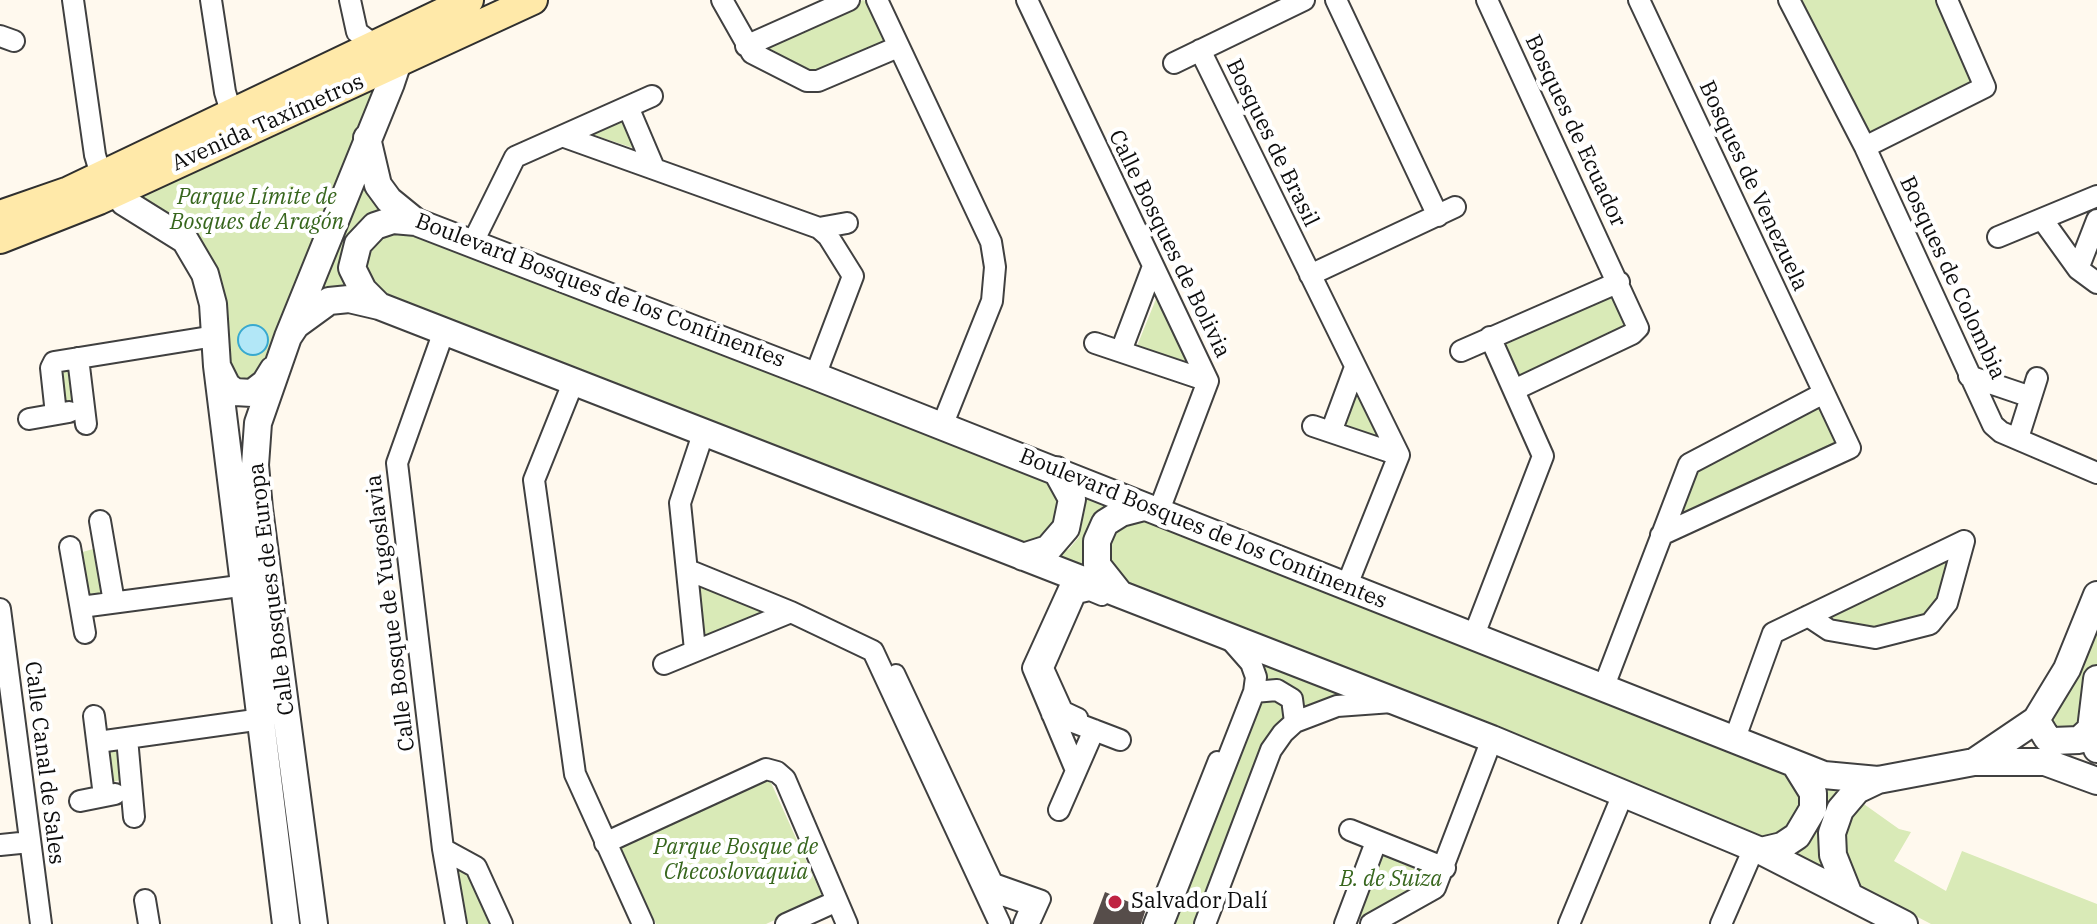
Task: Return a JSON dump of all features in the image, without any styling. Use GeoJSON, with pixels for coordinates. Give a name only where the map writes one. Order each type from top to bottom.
{"type":"FeatureCollection","features":[{"type":"Feature","properties":{"kind":"main road","name":"Avenida Taxímetros"},"geometry":{"type":"LineString","coordinates":[[0,215],[69,191],[108,184],[387,56],[469,0]]}},
{"type":"Feature","properties":{"kind":"main road","name":"Avenida Taxímetros"},"geometry":{"type":"LineString","coordinates":[[0,239],[108,184],[232,115],[533,0]]}},
{"type":"Feature","properties":{"kind":"street"},"geometry":{"type":"LineString","coordinates":[[73,0],[95,155],[108,184]]}},
{"type":"Feature","properties":{"kind":"street"},"geometry":{"type":"LineString","coordinates":[[211,0],[225,92],[232,115]]}},
{"type":"Feature","properties":{"kind":"street"},"geometry":{"type":"LineString","coordinates":[[350,0],[357,32],[387,56]]}},
{"type":"Feature","properties":{"kind":"street"},"geometry":{"type":"LineString","coordinates":[[722,0],[746,46],[760,60],[815,82],[898,47]]}},
{"type":"Feature","properties":{"kind":"street"},"geometry":{"type":"LineString","coordinates":[[746,46],[849,0]]}},
{"type":"Feature","properties":{"kind":"street"},"geometry":{"type":"LineString","coordinates":[[877,0],[991,242],[995,267],[992,301],[942,426]]}},
{"type":"Feature","properties":{"kind":"street","name":"Calle Bosques de Bolivia"},"geometry":{"type":"LineString","coordinates":[[1027,0],[1152,269],[1208,381],[1151,510]]}},
{"type":"Feature","properties":{"kind":"street","name":"Bosques de Brasil"},"geometry":{"type":"LineString","coordinates":[[1304,0],[1200,50],[1354,370],[1399,455]]}},
{"type":"Feature","properties":{"kind":"street"},"geometry":{"type":"LineString","coordinates":[[1310,275],[1447,212],[1336,0]]}},
{"type":"Feature","properties":{"kind":"street","name":"Bosques de Ecuador"},"geometry":{"type":"LineString","coordinates":[[1487,0],[1637,325],[1635,333],[1516,389]]}},
{"type":"Feature","properties":{"kind":"street","name":"Bosques de Venezuela"},"geometry":{"type":"LineString","coordinates":[[1639,0],[1850,448],[1661,535]]}},
{"type":"Feature","properties":{"kind":"street","name":"Bosques de Colombia"},"geometry":{"type":"LineString","coordinates":[[1789,0],[1865,147],[1969,376],[1996,428],[2018,438]]}},
{"type":"Feature","properties":{"kind":"street"},"geometry":{"type":"LineString","coordinates":[[1865,147],[1985,87],[1947,0]]}},
{"type":"Feature","properties":{"kind":"street"},"geometry":{"type":"LineString","coordinates":[[1174,63],[1200,50]]}},
{"type":"Feature","properties":{"kind":"street","name":"Calle Bosques de Europa"},"geometry":{"type":"LineString","coordinates":[[314,924],[255,465],[258,423],[288,337],[367,138],[387,56]]}},
{"type":"Feature","properties":{"kind":"street"},"geometry":{"type":"LineString","coordinates":[[473,242],[515,157],[652,96]]}},
{"type":"Feature","properties":{"kind":"street"},"geometry":{"type":"LineString","coordinates":[[628,107],[654,168]]}},
{"type":"Feature","properties":{"kind":"street"},"geometry":{"type":"LineString","coordinates":[[562,136],[819,228],[836,245],[853,276],[815,376]]}},
{"type":"Feature","properties":{"kind":"street","name":"Boulevard Bosques de los Continentes"},"geometry":{"type":"LineString","coordinates":[[367,138],[378,185],[389,200],[416,222],[1056,470],[1824,775],[1878,780],[1974,762],[2045,762],[2097,781]]}},
{"type":"Feature","properties":{"kind":"street","name":"Calle Bosques de Europa"},"geometry":{"type":"LineString","coordinates":[[108,184],[185,240],[205,274],[213,304],[217,366],[247,585],[286,924]]}},
{"type":"Feature","properties":{"kind":"street"},"geometry":{"type":"LineString","coordinates":[[1998,237],[2097,196]]}},
{"type":"Feature","properties":{"kind":"street"},"geometry":{"type":"LineString","coordinates":[[2042,219],[2078,269],[2097,283]]}},
{"type":"Feature","properties":{"kind":"street"},"geometry":{"type":"LineString","coordinates":[[379,306],[363,290],[352,268],[358,244],[375,226],[393,220],[416,222]]}},
{"type":"Feature","properties":{"kind":"street"},"geometry":{"type":"LineString","coordinates":[[2078,269],[2097,220]]}},
{"type":"Feature","properties":{"kind":"street"},"geometry":{"type":"LineString","coordinates":[[819,228],[847,223]]}},
{"type":"Feature","properties":{"kind":"street"},"geometry":{"type":"LineString","coordinates":[[1121,351],[1152,269]]}},
{"type":"Feature","properties":{"kind":"street"},"geometry":{"type":"LineString","coordinates":[[1461,351],[1619,282]]}},
{"type":"Feature","properties":{"kind":"street"},"geometry":{"type":"LineString","coordinates":[[288,337],[296,325],[329,301],[349,299],[379,306],[1492,739],[1758,850],[1904,924]]}},
{"type":"Feature","properties":{"kind":"street","name":"Calle Bosque de Yugoslavia"},"geometry":{"type":"LineString","coordinates":[[444,331],[397,463],[443,849],[456,924]]}},
{"type":"Feature","properties":{"kind":"street"},"geometry":{"type":"LineString","coordinates":[[56,414],[51,366],[54,362],[215,336]]}},
{"type":"Feature","properties":{"kind":"street"},"geometry":{"type":"LineString","coordinates":[[1474,635],[1543,456],[1516,389],[1490,337]]}},
{"type":"Feature","properties":{"kind":"street"},"geometry":{"type":"LineString","coordinates":[[1095,343],[1208,381]]}},
{"type":"Feature","properties":{"kind":"street"},"geometry":{"type":"LineString","coordinates":[[29,419],[56,414],[85,417],[78,358]]}},
{"type":"Feature","properties":{"kind":"street"},"geometry":{"type":"LineString","coordinates":[[217,366],[227,386],[235,392],[252,393],[265,383],[278,364]]}},
{"type":"Feature","properties":{"kind":"street"},"geometry":{"type":"LineString","coordinates":[[1347,585],[1399,455],[1322,429],[1354,370]]}},
{"type":"Feature","properties":{"kind":"street"},"geometry":{"type":"LineString","coordinates":[[1969,376],[2034,388],[2018,438],[2097,473]]}},
{"type":"Feature","properties":{"kind":"street"},"geometry":{"type":"LineString","coordinates":[[573,383],[534,480],[575,774],[643,924]]}},
{"type":"Feature","properties":{"kind":"street"},"geometry":{"type":"LineString","coordinates":[[1604,686],[1691,461],[1824,393]]}},
{"type":"Feature","properties":{"kind":"street"},"geometry":{"type":"LineString","coordinates":[[695,650],[680,503],[703,434]]}},
{"type":"Feature","properties":{"kind":"street"},"geometry":{"type":"LineString","coordinates":[[1023,557],[1048,549],[1066,528],[1072,499],[1056,470]]}},
{"type":"Feature","properties":{"kind":"street"},"geometry":{"type":"LineString","coordinates":[[1125,598],[1097,565],[1097,541],[1105,523],[1121,513],[1151,510]]}},
{"type":"Feature","properties":{"kind":"street"},"geometry":{"type":"LineString","coordinates":[[85,633],[81,607],[63,549],[101,531],[114,602]]}},
{"type":"Feature","properties":{"kind":"street"},"geometry":{"type":"LineString","coordinates":[[1735,738],[1773,633],[1808,616],[1936,555],[1964,541],[1947,603],[1930,624],[1875,638],[1829,630],[1808,616]]}},
{"type":"Feature","properties":{"kind":"street"},"geometry":{"type":"LineString","coordinates":[[688,570],[791,612],[873,651],[1000,924]]}},
{"type":"Feature","properties":{"kind":"street"},"geometry":{"type":"LineString","coordinates":[[1059,810],[1071,773],[1033,668],[1074,578]]}},
{"type":"Feature","properties":{"kind":"street"},"geometry":{"type":"LineString","coordinates":[[81,607],[247,585]]}},
{"type":"Feature","properties":{"kind":"street"},"geometry":{"type":"LineString","coordinates":[[1094,730],[1049,815],[1063,820],[1093,747],[1101,743],[1124,751],[1129,736],[1064,710],[1045,668],[1077,595],[1090,592],[1124,606],[1233,652],[1243,664],[1246,678],[1243,694],[1152,924]]}},
{"type":"Feature","properties":{"kind":"street"},"geometry":{"type":"LineString","coordinates":[[1974,762],[2036,720],[2067,669],[2097,595]]}},
{"type":"Feature","properties":{"kind":"street","name":"Calle Canal de Sales"},"geometry":{"type":"LineString","coordinates":[[0,609],[41,924]]}},
{"type":"Feature","properties":{"kind":"street"},"geometry":{"type":"LineString","coordinates":[[664,664],[791,612]]}},
{"type":"Feature","properties":{"kind":"street"},"geometry":{"type":"LineString","coordinates":[[1163,924],[1254,692],[1256,677],[1251,663],[1229,638]]}},
{"type":"Feature","properties":{"kind":"street"},"geometry":{"type":"LineString","coordinates":[[896,673],[994,882],[1042,899],[1031,924]]}},
{"type":"Feature","properties":{"kind":"street"},"geometry":{"type":"LineString","coordinates":[[2036,720],[2047,738],[2061,742],[2094,739],[2097,679]]}},
{"type":"Feature","properties":{"kind":"street"},"geometry":{"type":"LineString","coordinates":[[1254,692],[1277,690],[1292,699],[1295,722]]}},
{"type":"Feature","properties":{"kind":"street"},"geometry":{"type":"LineString","coordinates":[[1205,924],[1271,750],[1283,733],[1295,722],[1337,706],[1392,702]]}},
{"type":"Feature","properties":{"kind":"street"},"geometry":{"type":"LineString","coordinates":[[1052,714],[1120,740]]}},
{"type":"Feature","properties":{"kind":"street"},"geometry":{"type":"LineString","coordinates":[[94,716],[104,796]]}},
{"type":"Feature","properties":{"kind":"street"},"geometry":{"type":"LineString","coordinates":[[98,742],[262,719]]}},
{"type":"Feature","properties":{"kind":"street"},"geometry":{"type":"LineString","coordinates":[[127,738],[134,817]]}},
{"type":"Feature","properties":{"kind":"street"},"geometry":{"type":"LineString","coordinates":[[1371,924],[1432,893],[1445,868],[1492,739]]}},
{"type":"Feature","properties":{"kind":"street"},"geometry":{"type":"LineString","coordinates":[[1758,850],[1782,846],[1797,836],[1813,809],[1813,793],[1795,764]]}},
{"type":"Feature","properties":{"kind":"street"},"geometry":{"type":"LineString","coordinates":[[605,843],[766,769],[785,779],[847,924]]}},
{"type":"Feature","properties":{"kind":"street"},"geometry":{"type":"LineString","coordinates":[[1849,895],[1833,855],[1832,833],[1840,810],[1857,790],[1878,780]]}},
{"type":"Feature","properties":{"kind":"street"},"geometry":{"type":"LineString","coordinates":[[80,801],[131,791]]}},
{"type":"Feature","properties":{"kind":"street"},"geometry":{"type":"LineString","coordinates":[[1569,924],[1623,794]]}},
{"type":"Feature","properties":{"kind":"street"},"geometry":{"type":"LineString","coordinates":[[1350,830],[1445,868]]}},
{"type":"Feature","properties":{"kind":"street"},"geometry":{"type":"LineString","coordinates":[[0,845],[30,842]]}},
{"type":"Feature","properties":{"kind":"street"},"geometry":{"type":"LineString","coordinates":[[1345,924],[1376,842]]}},
{"type":"Feature","properties":{"kind":"street"},"geometry":{"type":"LineString","coordinates":[[443,849],[476,867],[502,924]]}},
{"type":"Feature","properties":{"kind":"street"},"geometry":{"type":"LineString","coordinates":[[1721,924],[1758,850]]}},
{"type":"Feature","properties":{"kind":"street"},"geometry":{"type":"LineString","coordinates":[[985,889],[1032,905],[1024,924]]}},
{"type":"Feature","properties":{"kind":"street"},"geometry":{"type":"LineString","coordinates":[[145,900],[149,924]]}},
{"type":"Feature","properties":{"kind":"street"},"geometry":{"type":"LineString","coordinates":[[786,924],[837,901]]}},
{"type":"Feature","properties":{"kind":"green space"},"geometry":{"type":"Polygon","coordinates":[[[863,0],[872,4],[888,44],[815,76],[761,53],[767,43],[863,0]]]}},
{"type":"Feature","properties":{"kind":"green space"},"geometry":{"type":"Polygon","coordinates":[[[1800,0],[1940,0],[1984,87],[1873,143],[1800,0]]]}},
{"type":"Feature","properties":{"kind":"green space","name":"Parque Límite de Bosques de Aragón"},"geometry":{"type":"Polygon","coordinates":[[[378,82],[269,360],[253,378],[236,380],[230,375],[219,301],[132,197],[378,82]]]}},
{"type":"Feature","properties":{"kind":"green space"},"geometry":{"type":"Polygon","coordinates":[[[616,117],[626,121],[642,151],[582,131],[616,117]]]}},
{"type":"Feature","properties":{"kind":"green space"},"geometry":{"type":"Polygon","coordinates":[[[365,174],[388,211],[381,215],[351,286],[313,306],[365,174]]]}},
{"type":"Feature","properties":{"kind":"green space"},"geometry":{"type":"Polygon","coordinates":[[[398,226],[1051,479],[1062,493],[1058,530],[1024,546],[378,297],[364,276],[365,246],[398,226]]]}},
{"type":"Feature","properties":{"kind":"green space"},"geometry":{"type":"Polygon","coordinates":[[[1608,292],[1621,295],[1634,324],[1517,380],[1501,344],[1608,292]]]}},
{"type":"Feature","properties":{"kind":"green space"},"geometry":{"type":"Polygon","coordinates":[[[1156,299],[1194,364],[1137,346],[1156,299]]]}},
{"type":"Feature","properties":{"kind":"green space"},"geometry":{"type":"Polygon","coordinates":[[[67,364],[74,372],[75,401],[63,404],[59,366],[67,364]]]}},
{"type":"Feature","properties":{"kind":"green space"},"geometry":{"type":"Polygon","coordinates":[[[1356,397],[1361,398],[1379,437],[1375,443],[1346,433],[1342,424],[1356,397]]]}},
{"type":"Feature","properties":{"kind":"green space"},"geometry":{"type":"Polygon","coordinates":[[[1822,401],[1841,440],[1673,524],[1692,470],[1822,401]]]}},
{"type":"Feature","properties":{"kind":"green space"},"geometry":{"type":"Polygon","coordinates":[[[1081,491],[1124,509],[1094,575],[1053,556],[1069,549],[1079,537],[1085,509],[1081,491]]]}},
{"type":"Feature","properties":{"kind":"green space"},"geometry":{"type":"Polygon","coordinates":[[[1148,518],[1784,764],[1797,779],[1803,804],[1788,834],[1762,840],[1111,577],[1108,526],[1148,518]]]}},
{"type":"Feature","properties":{"kind":"green space"},"geometry":{"type":"Polygon","coordinates":[[[93,549],[103,556],[108,584],[101,594],[86,596],[79,553],[93,549]]]}},
{"type":"Feature","properties":{"kind":"green space"},"geometry":{"type":"Polygon","coordinates":[[[1954,553],[1942,598],[1918,621],[1861,630],[1826,615],[1954,553]]]}},
{"type":"Feature","properties":{"kind":"green space"},"geometry":{"type":"Polygon","coordinates":[[[697,584],[771,611],[702,639],[697,584]]]}},
{"type":"Feature","properties":{"kind":"green space"},"geometry":{"type":"Polygon","coordinates":[[[2097,610],[2097,704],[2079,734],[2055,735],[2048,713],[2097,610]]]}},
{"type":"Feature","properties":{"kind":"green space"},"geometry":{"type":"Polygon","coordinates":[[[1256,659],[1376,701],[1304,712],[1266,684],[1256,659]]]}},
{"type":"Feature","properties":{"kind":"green space"},"geometry":{"type":"Polygon","coordinates":[[[1279,696],[1289,714],[1273,727],[1197,924],[1170,924],[1264,697],[1279,696]]]}},
{"type":"Feature","properties":{"kind":"green space"},"geometry":{"type":"Polygon","coordinates":[[[120,741],[125,779],[108,783],[105,743],[120,741]]]}},
{"type":"Feature","properties":{"kind":"green space","name":"Parque Bosque de Checoslovaquia"},"geometry":{"type":"Polygon","coordinates":[[[768,776],[823,898],[766,924],[656,924],[619,845],[768,776]]]}},
{"type":"Feature","properties":{"kind":"green space"},"geometry":{"type":"Polygon","coordinates":[[[1817,784],[1858,785],[1832,801],[1822,821],[1820,840],[1828,873],[1792,856],[1817,784]]]}},
{"type":"Feature","properties":{"kind":"green space"},"geometry":{"type":"Polygon","coordinates":[[[1861,802],[1899,829],[1911,832],[1894,861],[1946,891],[1962,851],[2097,904],[2097,924],[1931,924],[1864,889],[1849,871],[1844,848],[1848,822],[1861,802]]]}},
{"type":"Feature","properties":{"kind":"green space","name":"B. de Suiza"},"geometry":{"type":"Polygon","coordinates":[[[1377,851],[1391,851],[1434,875],[1426,890],[1361,918],[1352,915],[1377,851]]]}},
{"type":"Feature","properties":{"kind":"green space"},"geometry":{"type":"Polygon","coordinates":[[[452,864],[467,869],[489,924],[459,924],[452,864]]]}},
{"type":"Feature","properties":{"kind":"water"},"geometry":{"type":"Polygon","coordinates":[[[253,325],[264,329],[268,340],[264,351],[253,355],[242,351],[238,340],[242,329],[253,325]]]}},
{"type":"Feature","properties":{"kind":"building","name":"Salvador Dalí"},"geometry":{"type":"Polygon","coordinates":[[[1105,892],[1146,909],[1141,924],[1093,924],[1105,892]]]}},
{"type":"Feature","properties":{"kind":"place","name":"Salvador Dalí"},"geometry":{"type":"Point","coordinates":[1115,902]}}]}
